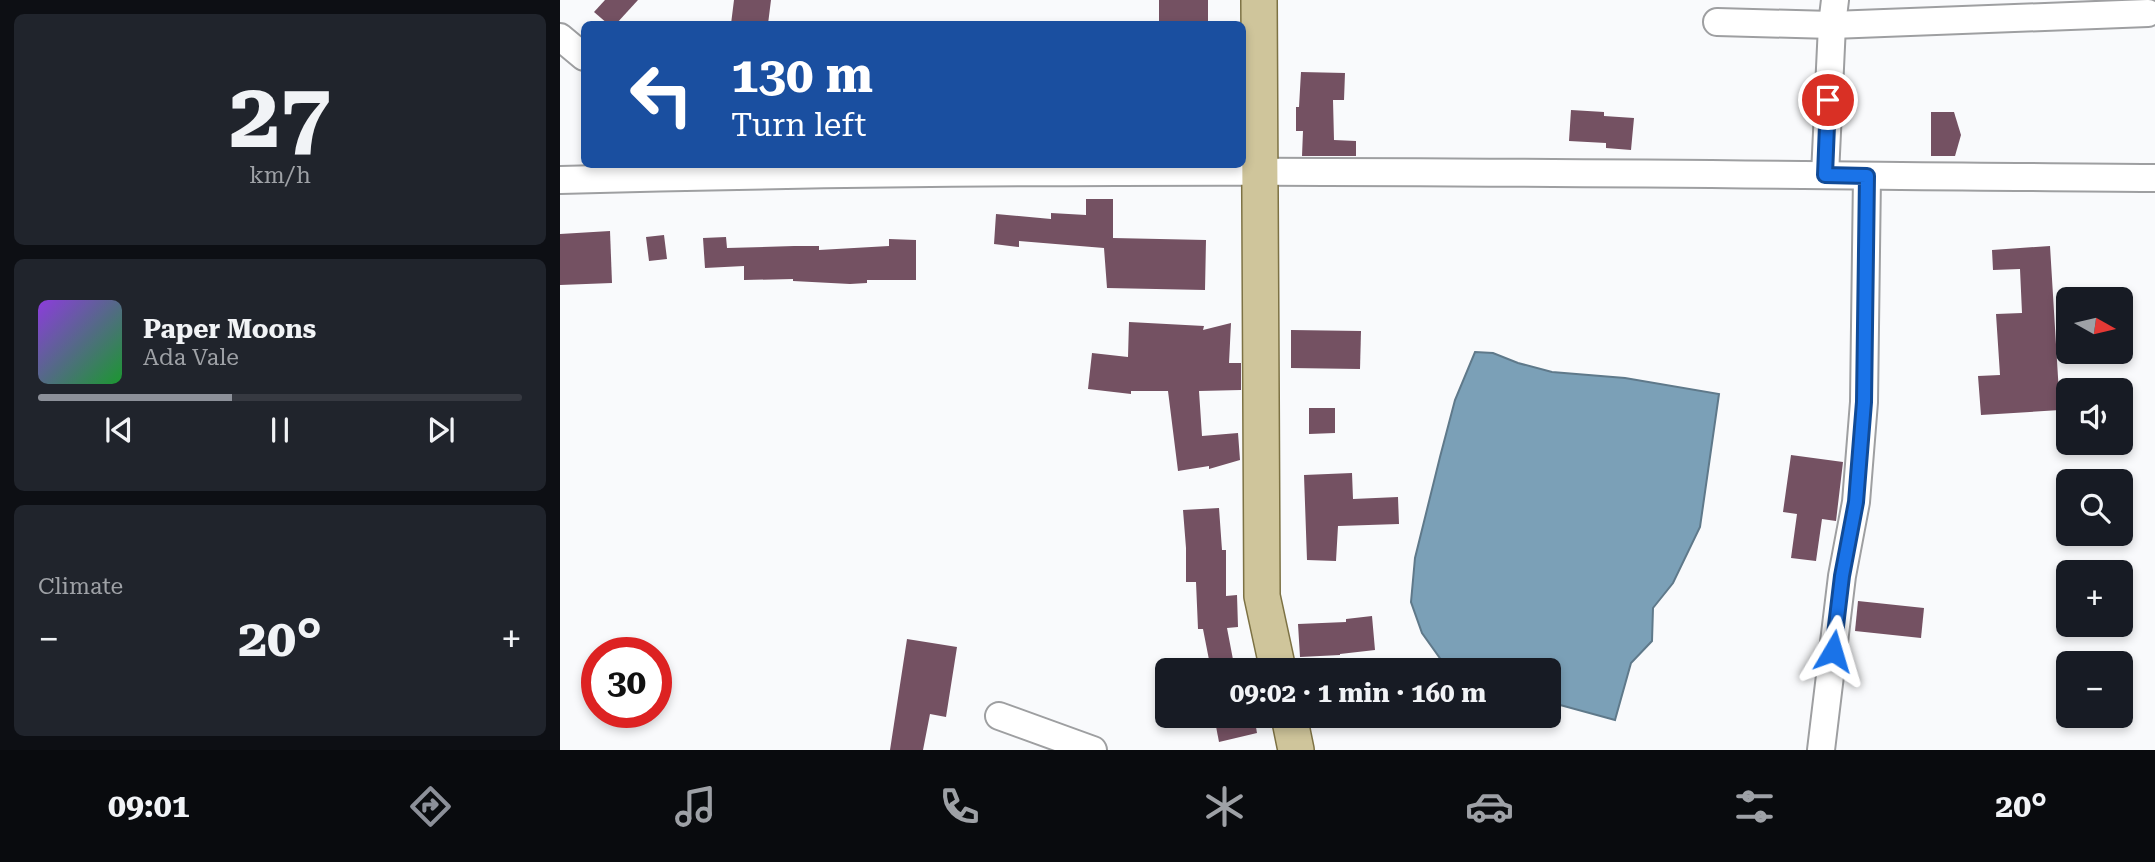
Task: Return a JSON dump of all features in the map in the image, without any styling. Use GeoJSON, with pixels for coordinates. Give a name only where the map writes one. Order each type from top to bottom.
{"type":"FeatureCollection","features":[{"type":"Feature","properties":{"kind":"main road"},"geometry":{"type":"LineString","coordinates":[[1259,0],[1262,596],[1275,658]]}},
{"type":"Feature","properties":{"kind":"main road"},"geometry":{"type":"LineString","coordinates":[[1291,728],[1296,750]]}},
{"type":"Feature","properties":{"kind":"street"},"geometry":{"type":"LineString","coordinates":[[1825,175],[1834,13]]}},
{"type":"Feature","properties":{"kind":"street"},"geometry":{"type":"LineString","coordinates":[[1717,22],[1834,13],[2148,13]]}},
{"type":"Feature","properties":{"kind":"street"},"geometry":{"type":"LineString","coordinates":[[560,37],[581,54]]}},
{"type":"Feature","properties":{"kind":"street"},"geometry":{"type":"LineString","coordinates":[[560,180],[721,170],[2155,178]]}},
{"type":"Feature","properties":{"kind":"street"},"geometry":{"type":"LineString","coordinates":[[1821,750],[1842,576],[1856,502],[1864,402],[1867,176]]}},
{"type":"Feature","properties":{"kind":"street"},"geometry":{"type":"LineString","coordinates":[[999,716],[1093,750]]}},
{"type":"Feature","properties":{"kind":"water"},"geometry":{"type":"Polygon","coordinates":[[[1475,352],[1493,353],[1552,372],[1625,378],[1719,394],[1700,527],[1673,583],[1653,608],[1652,641],[1631,663],[1615,720],[1561,705],[1561,658],[1440,658],[1422,633],[1411,602],[1415,558],[1455,400],[1475,352]]]}},
{"type":"Feature","properties":{"kind":"building"},"geometry":{"type":"Polygon","coordinates":[[[605,0],[638,0],[619,21],[604,21],[594,12],[605,0]]]}},
{"type":"Feature","properties":{"kind":"building"},"geometry":{"type":"Polygon","coordinates":[[[734,0],[771,0],[768,21],[731,21],[734,0]]]}},
{"type":"Feature","properties":{"kind":"building"},"geometry":{"type":"Polygon","coordinates":[[[1159,0],[1208,0],[1208,21],[1159,21],[1159,0]]]}},
{"type":"Feature","properties":{"kind":"building"},"geometry":{"type":"Polygon","coordinates":[[[1301,72],[1345,73],[1344,100],[1333,100],[1334,140],[1356,141],[1356,156],[1302,156],[1303,131],[1296,131],[1301,72]]]}},
{"type":"Feature","properties":{"kind":"building"},"geometry":{"type":"Polygon","coordinates":[[[1571,110],[1604,112],[1604,116],[1634,118],[1631,150],[1606,148],[1606,143],[1569,141],[1571,110]]]}},
{"type":"Feature","properties":{"kind":"building"},"geometry":{"type":"Polygon","coordinates":[[[1931,112],[1954,112],[1961,135],[1955,156],[1931,156],[1931,112]]]}},
{"type":"Feature","properties":{"kind":"building"},"geometry":{"type":"Polygon","coordinates":[[[1086,199],[1113,199],[1113,238],[1206,240],[1205,290],[1107,288],[1104,248],[1019,241],[1019,247],[994,244],[996,214],[1051,219],[1051,213],[1086,215],[1086,199]]]}},
{"type":"Feature","properties":{"kind":"building"},"geometry":{"type":"Polygon","coordinates":[[[610,231],[612,283],[560,285],[560,234],[610,231]]]}},
{"type":"Feature","properties":{"kind":"building"},"geometry":{"type":"Polygon","coordinates":[[[664,235],[667,259],[649,261],[646,237],[664,235]]]}},
{"type":"Feature","properties":{"kind":"building"},"geometry":{"type":"Polygon","coordinates":[[[726,237],[727,248],[819,246],[819,250],[889,246],[889,239],[916,240],[916,280],[867,280],[867,283],[850,284],[793,279],[744,280],[744,266],[705,268],[703,238],[726,237]]]}},
{"type":"Feature","properties":{"kind":"building"},"geometry":{"type":"Polygon","coordinates":[[[2050,246],[2058,378],[2056,410],[1981,415],[1978,376],[2000,375],[1996,314],[2022,313],[2020,269],[1993,270],[1992,250],[2050,246]]]}},
{"type":"Feature","properties":{"kind":"building"},"geometry":{"type":"Polygon","coordinates":[[[1129,322],[1204,326],[1203,330],[1231,323],[1229,363],[1241,363],[1241,390],[1199,391],[1202,436],[1238,433],[1240,460],[1209,469],[1209,466],[1178,471],[1168,391],[1131,391],[1131,394],[1088,389],[1092,353],[1128,357],[1129,322]]]}},
{"type":"Feature","properties":{"kind":"building"},"geometry":{"type":"Polygon","coordinates":[[[1291,330],[1361,331],[1360,369],[1291,368],[1291,330]]]}},
{"type":"Feature","properties":{"kind":"building"},"geometry":{"type":"Polygon","coordinates":[[[1309,408],[1335,408],[1335,433],[1309,434],[1309,408]]]}},
{"type":"Feature","properties":{"kind":"building"},"geometry":{"type":"Polygon","coordinates":[[[1791,455],[1843,462],[1836,521],[1822,519],[1816,561],[1791,558],[1797,514],[1783,512],[1791,455]]]}},
{"type":"Feature","properties":{"kind":"building"},"geometry":{"type":"Polygon","coordinates":[[[1352,473],[1353,499],[1398,497],[1399,524],[1338,526],[1336,561],[1307,560],[1304,475],[1352,473]]]}},
{"type":"Feature","properties":{"kind":"building"},"geometry":{"type":"Polygon","coordinates":[[[1219,508],[1222,550],[1226,550],[1226,596],[1237,595],[1238,627],[1227,628],[1233,658],[1209,658],[1203,629],[1198,629],[1196,582],[1186,582],[1183,510],[1219,508]]]}},
{"type":"Feature","properties":{"kind":"building"},"geometry":{"type":"Polygon","coordinates":[[[1858,601],[1924,608],[1921,638],[1855,631],[1858,601]]]}},
{"type":"Feature","properties":{"kind":"building"},"geometry":{"type":"Polygon","coordinates":[[[1372,616],[1375,650],[1300,657],[1298,624],[1346,622],[1346,619],[1372,616]]]}},
{"type":"Feature","properties":{"kind":"building"},"geometry":{"type":"Polygon","coordinates":[[[907,639],[957,647],[946,717],[930,714],[923,750],[890,750],[907,639]]]}},
{"type":"Feature","properties":{"kind":"building"},"geometry":{"type":"Polygon","coordinates":[[[1216,728],[1256,728],[1257,733],[1219,742],[1216,728]]]}},
{"type":"Feature","properties":{"kind":"route"},"geometry":{"type":"LineString","coordinates":[[1828,100],[1825,175],[1867,176],[1864,402],[1856,502],[1842,576],[1833,651]]}}]}
